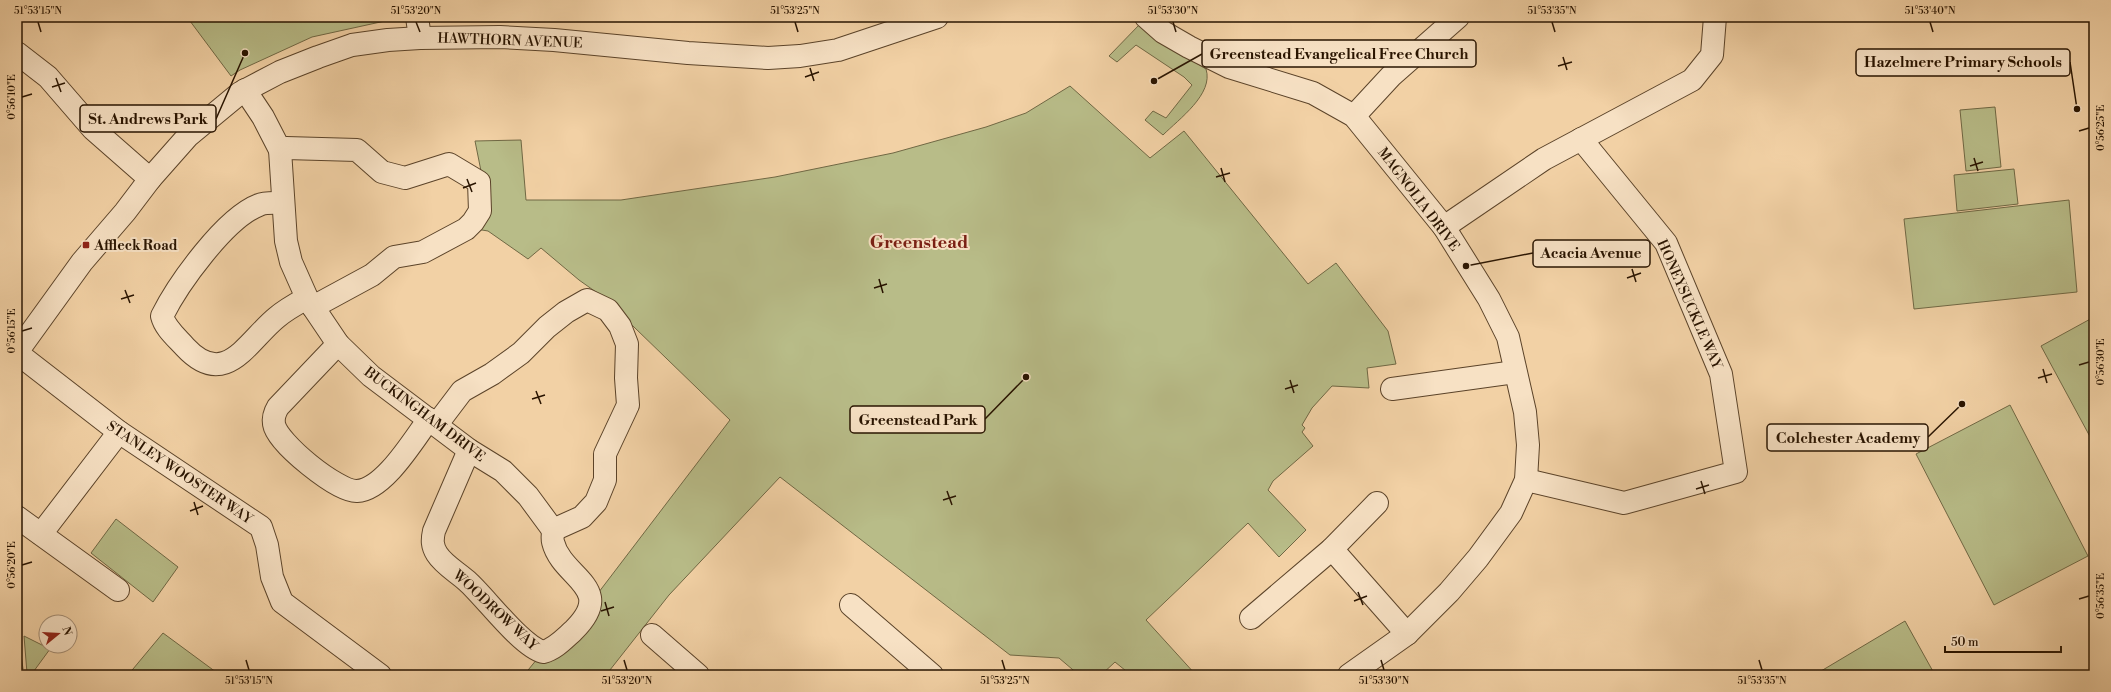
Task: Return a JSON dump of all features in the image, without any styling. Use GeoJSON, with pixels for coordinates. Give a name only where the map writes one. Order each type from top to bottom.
{"type":"FeatureCollection","features":[{"type":"Feature","properties":{"kind":"street","name":"HAWTHORN AVENUE"},"geometry":{"type":"LineString","coordinates":[[17,352],[82,262],[125,212],[150,179],[188,136],[245,90],[280,72],[352,45],[418,27],[500,37],[554,40],[688,53],[768,58],[800,56],[838,50],[912,22],[937,17]]}},
{"type":"Feature","properties":{"kind":"street","name":"MAGNOLIA DRIVE"},"geometry":{"type":"LineString","coordinates":[[1146,17],[1163,32],[1222,64],[1313,93],[1354,116],[1444,227],[1492,305],[1508,337],[1525,412],[1528,445],[1526,480],[1511,513],[1478,558],[1449,592],[1407,634],[1349,675]]}},
{"type":"Feature","properties":{"kind":"street"},"geometry":{"type":"LineString","coordinates":[[1354,116],[1391,76],[1458,17]]}},
{"type":"Feature","properties":{"kind":"street"},"geometry":{"type":"LineString","coordinates":[[1444,227],[1544,159],[1692,80],[1712,55],[1715,17]]}},
{"type":"Feature","properties":{"kind":"street"},"geometry":{"type":"LineString","coordinates":[[17,53],[48,77],[93,129],[150,179]]}},
{"type":"Feature","properties":{"kind":"street","name":"BUCKINGHAM DRIVE"},"geometry":{"type":"LineString","coordinates":[[245,90],[263,117],[280,150],[286,241],[291,262],[310,302],[338,344],[371,376],[469,450],[503,471],[528,496],[553,530]]}},
{"type":"Feature","properties":{"kind":"street","name":"HONEYSUCKLE WAY"},"geometry":{"type":"LineString","coordinates":[[1526,480],[1624,503],[1736,472],[1721,374],[1666,243],[1581,139]]}},
{"type":"Feature","properties":{"kind":"street"},"geometry":{"type":"LineString","coordinates":[[280,150],[286,148],[357,150],[382,172],[405,178],[449,164],[479,182],[480,211],[473,222],[466,229],[423,252],[394,257],[372,275],[275,318],[236,359],[223,364],[207,362],[192,354],[164,324],[162,316],[170,300],[206,250],[237,219],[259,205],[283,203]]}},
{"type":"Feature","properties":{"kind":"street"},"geometry":{"type":"LineString","coordinates":[[338,344],[278,407],[274,414],[274,425],[278,434],[290,448],[337,485],[357,491],[373,486],[387,475],[462,391],[492,374],[521,353],[547,327],[566,312],[587,300],[608,310],[620,326],[627,344],[626,378],[628,405],[605,454],[605,480],[596,502],[582,518],[553,530]]}},
{"type":"Feature","properties":{"kind":"street","name":"STANLEY WOOSTER WAY"},"geometry":{"type":"LineString","coordinates":[[17,352],[119,432],[261,526],[267,545],[272,577],[282,602],[380,675]]}},
{"type":"Feature","properties":{"kind":"street"},"geometry":{"type":"LineString","coordinates":[[1392,389],[1515,372]]}},
{"type":"Feature","properties":{"kind":"street"},"geometry":{"type":"LineString","coordinates":[[41,534],[119,432]]}},
{"type":"Feature","properties":{"kind":"street","name":"WOODROW WAY"},"geometry":{"type":"LineString","coordinates":[[469,450],[434,530],[432,540],[442,561],[477,590],[516,632],[537,650],[543,652],[558,644],[576,627],[586,615],[588,610],[589,597],[587,588],[560,557],[553,542],[553,530]]}},
{"type":"Feature","properties":{"kind":"street"},"geometry":{"type":"LineString","coordinates":[[1251,618],[1332,549],[1376,503]]}},
{"type":"Feature","properties":{"kind":"street"},"geometry":{"type":"LineString","coordinates":[[17,517],[118,590]]}},
{"type":"Feature","properties":{"kind":"street"},"geometry":{"type":"LineString","coordinates":[[1332,549],[1407,634]]}},
{"type":"Feature","properties":{"kind":"street"},"geometry":{"type":"LineString","coordinates":[[851,606],[932,675]]}},
{"type":"Feature","properties":{"kind":"street"},"geometry":{"type":"LineString","coordinates":[[652,635],[698,675]]}},
{"type":"Feature","properties":{"kind":"green space"},"geometry":{"type":"Polygon","coordinates":[[[187,17],[388,17],[385,21],[312,37],[240,70],[231,76],[187,17]]]}},
{"type":"Feature","properties":{"kind":"green space"},"geometry":{"type":"Polygon","coordinates":[[[1140,24],[1153,36],[1206,69],[1207,78],[1205,88],[1200,97],[1186,114],[1163,135],[1145,120],[1153,111],[1166,118],[1192,85],[1184,77],[1136,45],[1117,62],[1109,56],[1140,24]]]}},
{"type":"Feature","properties":{"kind":"green space"},"geometry":{"type":"Polygon","coordinates":[[[1070,86],[1150,158],[1184,131],[1308,284],[1336,263],[1388,331],[1396,364],[1367,368],[1369,388],[1332,386],[1312,408],[1302,425],[1305,428],[1302,432],[1313,446],[1273,481],[1268,490],[1306,530],[1279,557],[1248,523],[1146,620],[1196,675],[1131,675],[1115,662],[1101,675],[1079,675],[1059,658],[1010,655],[780,477],[669,595],[606,675],[524,675],[542,653],[589,605],[730,420],[603,297],[579,280],[541,248],[528,259],[488,231],[470,228],[482,176],[475,141],[521,140],[526,200],[621,200],[775,177],[893,153],[986,127],[1026,113],[1070,86]]]}},
{"type":"Feature","properties":{"kind":"green space"},"geometry":{"type":"Polygon","coordinates":[[[1995,107],[2001,167],[1966,171],[1960,110],[1995,107]]]}},
{"type":"Feature","properties":{"kind":"green space"},"geometry":{"type":"Polygon","coordinates":[[[2014,169],[2018,204],[1957,211],[1954,175],[2014,169]]]}},
{"type":"Feature","properties":{"kind":"green space"},"geometry":{"type":"Polygon","coordinates":[[[2069,200],[2077,292],[1914,309],[1904,219],[2069,200]]]}},
{"type":"Feature","properties":{"kind":"green space"},"geometry":{"type":"Polygon","coordinates":[[[2094,317],[2094,444],[2041,346],[2094,317]]]}},
{"type":"Feature","properties":{"kind":"green space"},"geometry":{"type":"Polygon","coordinates":[[[2010,405],[2088,556],[1994,605],[1916,454],[2010,405]]]}},
{"type":"Feature","properties":{"kind":"green space"},"geometry":{"type":"Polygon","coordinates":[[[116,519],[178,567],[153,602],[91,553],[116,519]]]}},
{"type":"Feature","properties":{"kind":"green space"},"geometry":{"type":"Polygon","coordinates":[[[1905,621],[1935,675],[1816,675],[1816,674],[1905,621]]]}},
{"type":"Feature","properties":{"kind":"green space"},"geometry":{"type":"Polygon","coordinates":[[[18,633],[23,669],[17,664],[18,633]]]}},
{"type":"Feature","properties":{"kind":"green space"},"geometry":{"type":"Polygon","coordinates":[[[163,633],[220,675],[128,675],[163,633]]]}},
{"type":"Feature","properties":{"kind":"green space"},"geometry":{"type":"Polygon","coordinates":[[[24,636],[38,643],[38,654],[46,654],[31,675],[27,673],[24,636]]]}},
{"type":"Feature","properties":{"kind":"place","name":"St. Andrews Park"},"geometry":{"type":"Point","coordinates":[245,53]}},
{"type":"Feature","properties":{"kind":"place","name":"Greenstead Evangelical Free Church"},"geometry":{"type":"Point","coordinates":[1154,81]}},
{"type":"Feature","properties":{"kind":"place","name":"Hazelmere Primary Schools"},"geometry":{"type":"Point","coordinates":[2077,109]}},
{"type":"Feature","properties":{"kind":"place","name":"Affleck Road"},"geometry":{"type":"Point","coordinates":[86,245]}},
{"type":"Feature","properties":{"kind":"place","name":"Acacia Avenue"},"geometry":{"type":"Point","coordinates":[1466,266]}},
{"type":"Feature","properties":{"kind":"place","name":"Greenstead Park"},"geometry":{"type":"Point","coordinates":[1026,377]}},
{"type":"Feature","properties":{"kind":"place","name":"Colchester Academy"},"geometry":{"type":"Point","coordinates":[1962,404]}},
{"type":"Feature","properties":{"kind":"district","name":"Greenstead"},"geometry":{"type":"Point","coordinates":[919,242]}}]}
